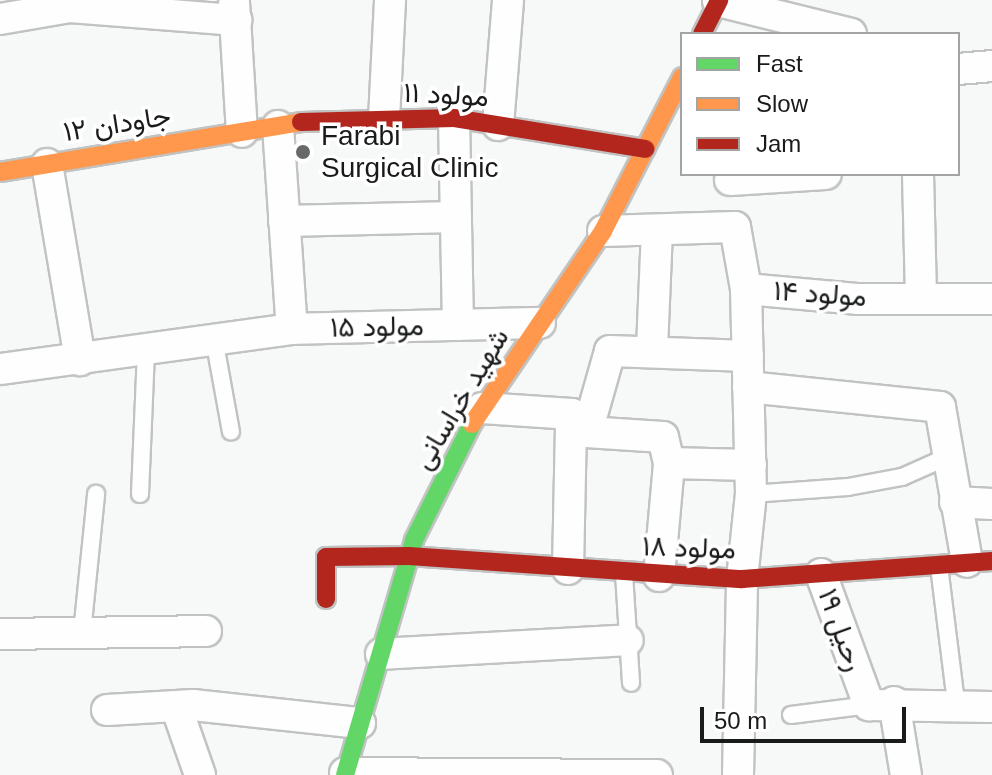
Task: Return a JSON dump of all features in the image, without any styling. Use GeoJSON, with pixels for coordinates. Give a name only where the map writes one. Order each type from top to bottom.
{"type":"FeatureCollection","features":[{"type":"Feature","properties":{"kind":"street"},"geometry":{"type":"LineString","coordinates":[[384,119],[390,0]]}},
{"type":"Feature","properties":{"kind":"street"},"geometry":{"type":"LineString","coordinates":[[498,125],[508,0]]}},
{"type":"Feature","properties":{"kind":"street"},"geometry":{"type":"LineString","coordinates":[[703,32],[718,1],[843,32]]}},
{"type":"Feature","properties":{"kind":"street"},"geometry":{"type":"LineString","coordinates":[[0,19],[70,7],[235,10],[242,132]]}},
{"type":"Feature","properties":{"kind":"street"},"geometry":{"type":"LineString","coordinates":[[960,69],[992,66]]}},
{"type":"Feature","properties":{"kind":"street","name":"شهید خراسانی"},"geometry":{"type":"LineString","coordinates":[[345,774],[409,556],[482,408],[603,231],[680,81]]}},
{"type":"Feature","properties":{"kind":"street"},"geometry":{"type":"LineString","coordinates":[[454,118],[458,325]]}},
{"type":"Feature","properties":{"kind":"street","name":"مولود ۱۱"},"geometry":{"type":"LineString","coordinates":[[242,132],[278,126],[384,119],[454,118],[646,149]]}},
{"type":"Feature","properties":{"kind":"street"},"geometry":{"type":"LineString","coordinates":[[278,126],[292,329]]}},
{"type":"Feature","properties":{"kind":"street","name":"جاودان ۱۲"},"geometry":{"type":"LineString","coordinates":[[0,172],[242,132]]}},
{"type":"Feature","properties":{"kind":"street"},"geometry":{"type":"LineString","coordinates":[[47,164],[80,360]]}},
{"type":"Feature","properties":{"kind":"street"},"geometry":{"type":"LineString","coordinates":[[730,177],[762,176]]}},
{"type":"Feature","properties":{"kind":"street"},"geometry":{"type":"LineString","coordinates":[[918,176],[921,298]]}},
{"type":"Feature","properties":{"kind":"street","name":"مولود ۱۴"},"geometry":{"type":"LineString","coordinates":[[730,177],[746,289],[992,299]]}},
{"type":"Feature","properties":{"kind":"street"},"geometry":{"type":"LineString","coordinates":[[284,221],[456,217]]}},
{"type":"Feature","properties":{"kind":"street"},"geometry":{"type":"LineString","coordinates":[[603,231],[735,227]]}},
{"type":"Feature","properties":{"kind":"street"},"geometry":{"type":"LineString","coordinates":[[652,349],[657,230]]}},
{"type":"Feature","properties":{"kind":"street"},"geometry":{"type":"LineString","coordinates":[[738,775],[742,579],[751,480],[746,289]]}},
{"type":"Feature","properties":{"kind":"street","name":"مولود ۱۵"},"geometry":{"type":"LineString","coordinates":[[0,369],[215,344],[292,329],[540,323]]}},
{"type":"Feature","properties":{"kind":"street"},"geometry":{"type":"LineString","coordinates":[[568,569],[579,431],[605,354],[652,349],[748,356]]}},
{"type":"Feature","properties":{"kind":"street"},"geometry":{"type":"LineString","coordinates":[[748,387],[940,407],[966,563]]}},
{"type":"Feature","properties":{"kind":"street"},"geometry":{"type":"LineString","coordinates":[[482,408],[572,414],[579,431]]}},
{"type":"Feature","properties":{"kind":"street"},"geometry":{"type":"LineString","coordinates":[[579,431],[666,438],[669,463],[659,576]]}},
{"type":"Feature","properties":{"kind":"street"},"geometry":{"type":"LineString","coordinates":[[669,463],[751,480]]}},
{"type":"Feature","properties":{"kind":"street"},"geometry":{"type":"LineString","coordinates":[[955,502],[992,504]]}},
{"type":"Feature","properties":{"kind":"street","name":"مولود ۱۸"},"geometry":{"type":"LineString","coordinates":[[326,599],[326,557],[409,556],[624,574],[742,579],[966,563]]}},
{"type":"Feature","properties":{"kind":"street","name":"رحیل ۱۹"},"geometry":{"type":"LineString","coordinates":[[821,574],[882,703],[906,775]]}},
{"type":"Feature","properties":{"kind":"street"},"geometry":{"type":"LineString","coordinates":[[0,634],[206,631]]}},
{"type":"Feature","properties":{"kind":"street"},"geometry":{"type":"LineString","coordinates":[[381,654],[628,640]]}},
{"type":"Feature","properties":{"kind":"street"},"geometry":{"type":"LineString","coordinates":[[882,703],[956,703],[992,707]]}},
{"type":"Feature","properties":{"kind":"street"},"geometry":{"type":"LineString","coordinates":[[107,710],[176,706],[360,723]]}},
{"type":"Feature","properties":{"kind":"street"},"geometry":{"type":"LineString","coordinates":[[176,706],[200,775]]}},
{"type":"Feature","properties":{"kind":"street"},"geometry":{"type":"LineString","coordinates":[[345,774],[657,775]]}},
{"type":"Feature","properties":{"kind":"lane"},"geometry":{"type":"LineString","coordinates":[[215,344],[231,432]]}},
{"type":"Feature","properties":{"kind":"lane"},"geometry":{"type":"LineString","coordinates":[[140,494],[146,353]]}},
{"type":"Feature","properties":{"kind":"lane"},"geometry":{"type":"LineString","coordinates":[[751,480],[848,487],[902,477],[947,457]]}},
{"type":"Feature","properties":{"kind":"lane"},"geometry":{"type":"LineString","coordinates":[[82,633],[96,494]]}},
{"type":"Feature","properties":{"kind":"lane"},"geometry":{"type":"LineString","coordinates":[[956,703],[966,563]]}},
{"type":"Feature","properties":{"kind":"lane"},"geometry":{"type":"LineString","coordinates":[[624,574],[631,683]]}},
{"type":"Feature","properties":{"kind":"lane"},"geometry":{"type":"LineString","coordinates":[[791,715],[882,703]]}},
{"type":"Feature","properties":{"kind":"traffic: fast"},"geometry":{"type":"LineString","coordinates":[[345,775],[414,540],[472,424]]}},
{"type":"Feature","properties":{"kind":"traffic: slow"},"geometry":{"type":"LineString","coordinates":[[472,424],[603,231],[680,81]]}},
{"type":"Feature","properties":{"kind":"traffic: slow"},"geometry":{"type":"LineString","coordinates":[[0,172],[301,122]]}},
{"type":"Feature","properties":{"kind":"traffic: jam"},"geometry":{"type":"LineString","coordinates":[[703,32],[719,0]]}},
{"type":"Feature","properties":{"kind":"traffic: jam"},"geometry":{"type":"LineString","coordinates":[[301,122],[454,118],[646,149]]}},
{"type":"Feature","properties":{"kind":"traffic: jam"},"geometry":{"type":"LineString","coordinates":[[326,599],[326,557],[409,556],[742,579],[992,561]]}},
{"type":"Feature","properties":{"kind":"place","name":"Farabi Surgical Clinic"},"geometry":{"type":"Point","coordinates":[303,152]}}]}
